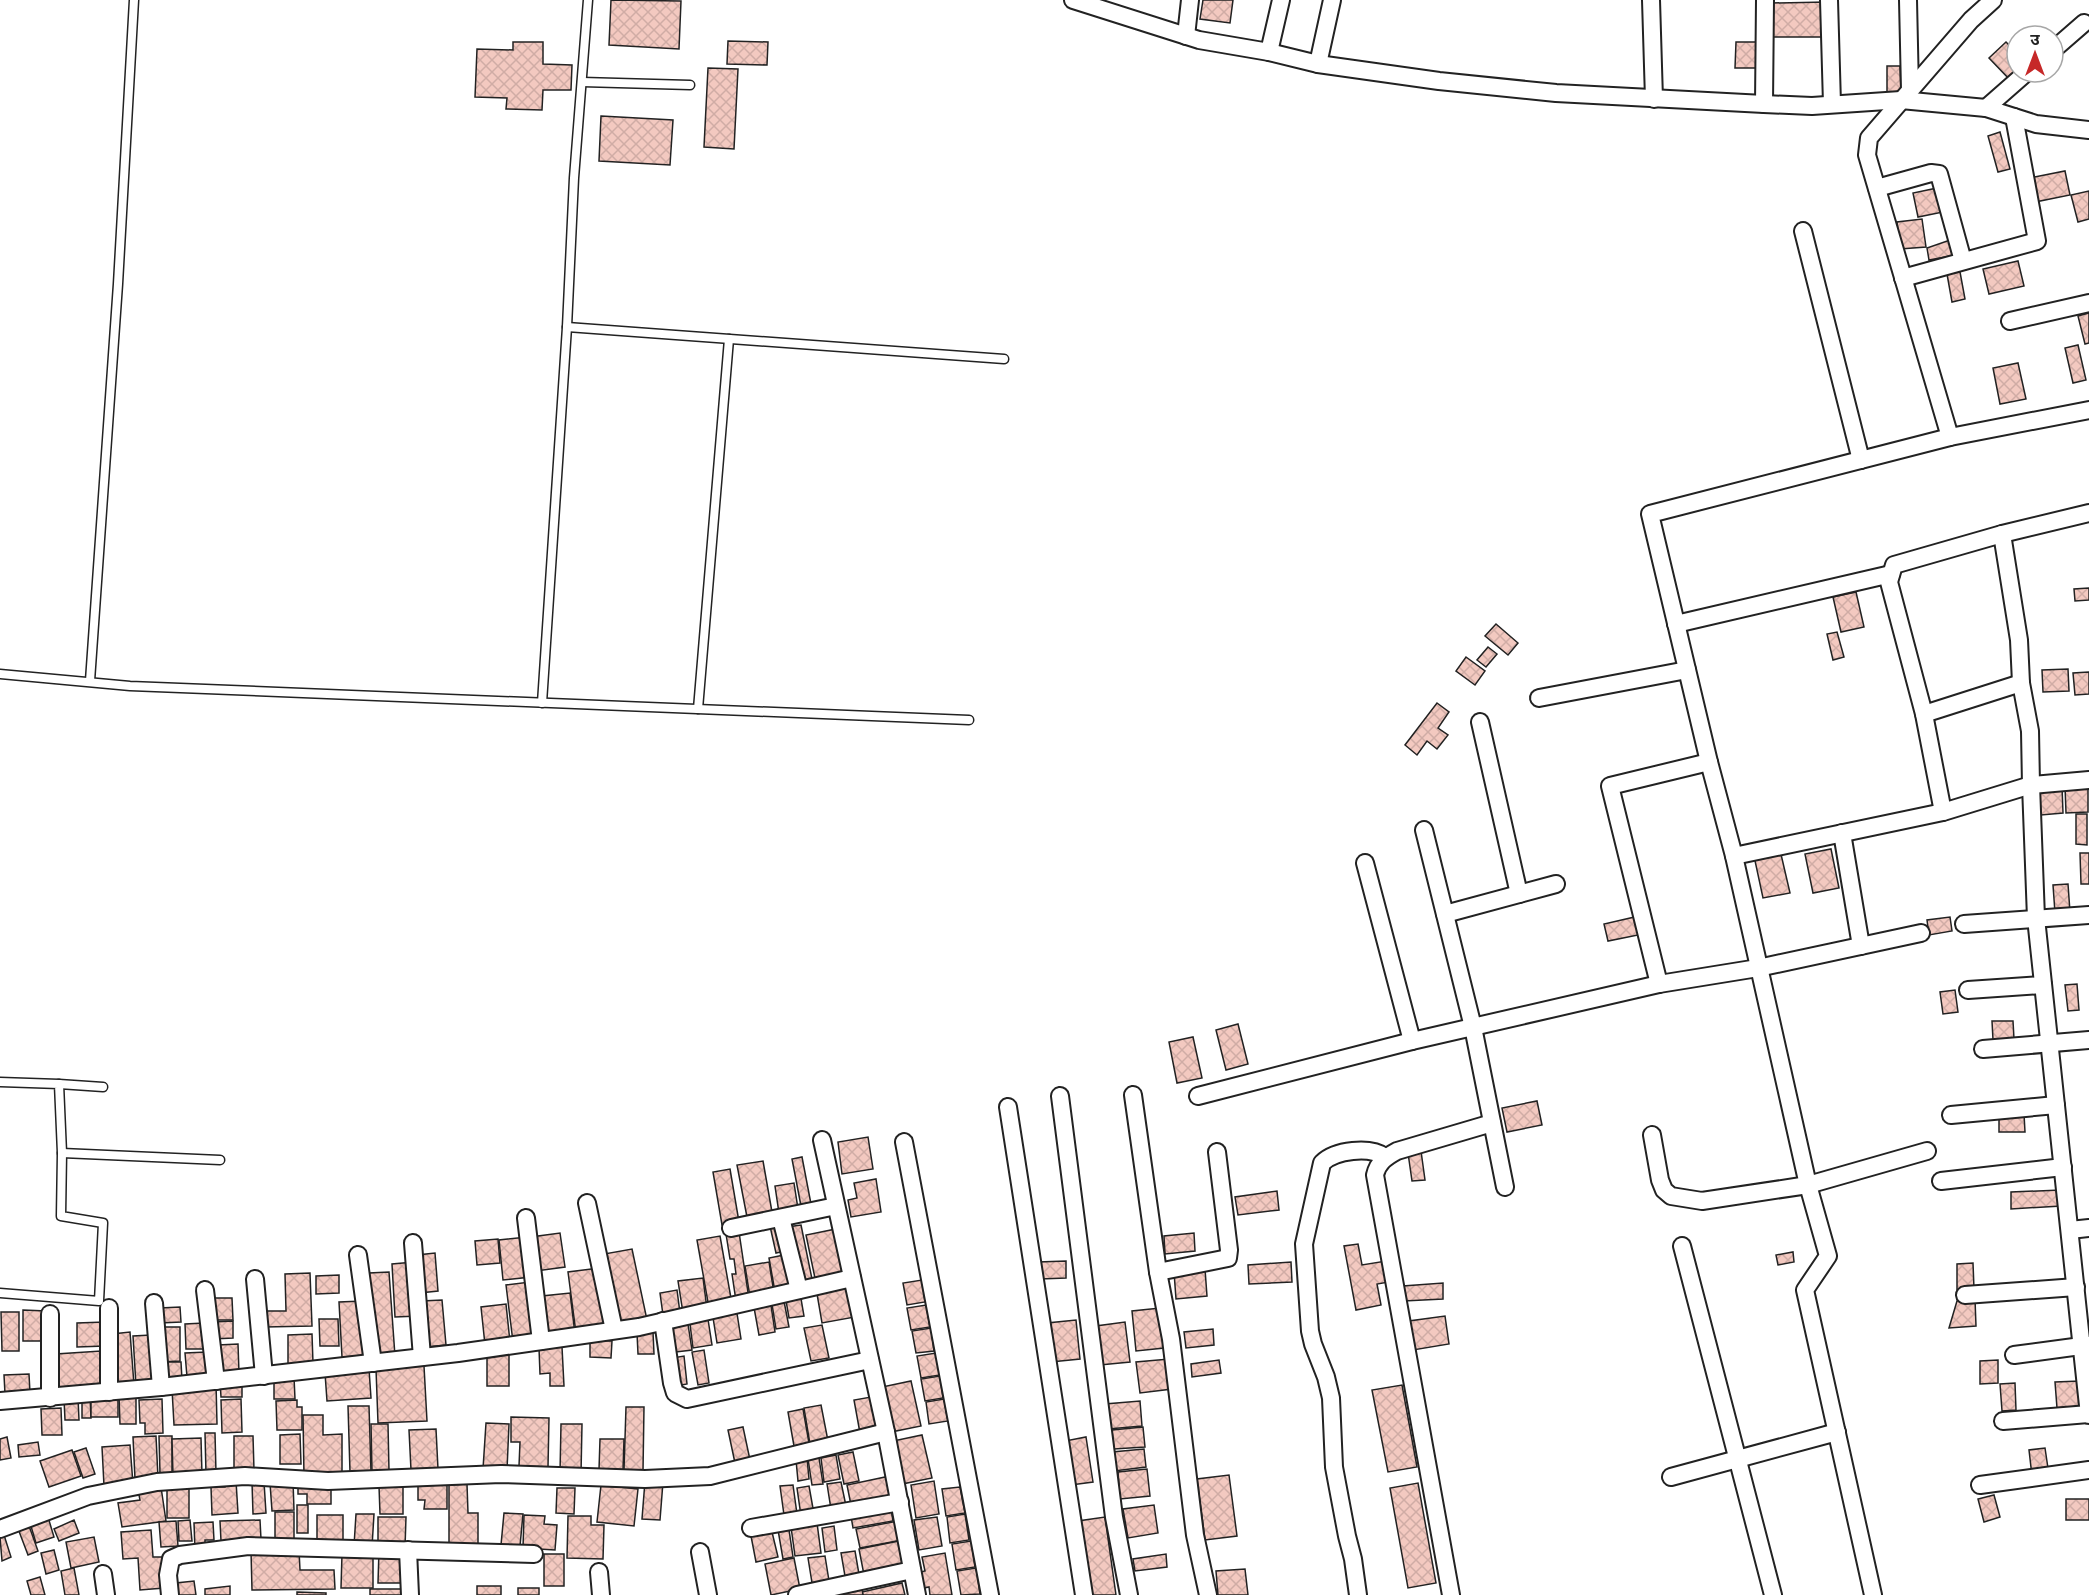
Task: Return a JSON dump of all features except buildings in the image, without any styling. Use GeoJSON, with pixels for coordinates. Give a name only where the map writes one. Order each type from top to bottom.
{"type":"FeatureCollection","features":[{"type":"Feature","properties":{"kind":"street"},"geometry":{"type":"LineString","coordinates":[[1073,0],[1186,36],[1318,64],[1439,81],[1556,93],[1812,106],[1906,95],[1986,108],[2036,124],[2089,130]]}},
{"type":"Feature","properties":{"kind":"street"},"geometry":{"type":"LineString","coordinates":[[1186,36],[1190,0]]}},
{"type":"Feature","properties":{"kind":"street"},"geometry":{"type":"LineString","coordinates":[[1269,52],[1281,0]]}},
{"type":"Feature","properties":{"kind":"street"},"geometry":{"type":"LineString","coordinates":[[1318,64],[1332,0]]}},
{"type":"Feature","properties":{"kind":"street"},"geometry":{"type":"LineString","coordinates":[[1651,0],[1654,99]]}},
{"type":"Feature","properties":{"kind":"street"},"geometry":{"type":"LineString","coordinates":[[1764,104],[1765,0]]}},
{"type":"Feature","properties":{"kind":"street"},"geometry":{"type":"LineString","coordinates":[[1829,0],[1833,104]]}},
{"type":"Feature","properties":{"kind":"street"},"geometry":{"type":"LineString","coordinates":[[1906,95],[1908,0]]}},
{"type":"Feature","properties":{"kind":"street"},"geometry":{"type":"LineString","coordinates":[[1950,437],[1867,155],[1869,138],[1971,20],[1993,0]]}},
{"type":"Feature","properties":{"kind":"street"},"geometry":{"type":"LineString","coordinates":[[2065,40],[2084,23]]}},
{"type":"Feature","properties":{"kind":"street"},"geometry":{"type":"LineString","coordinates":[[1986,108],[2013,84]]}},
{"type":"Feature","properties":{"kind":"street"},"geometry":{"type":"LineString","coordinates":[[1903,278],[2037,241],[2014,117]]}},
{"type":"Feature","properties":{"kind":"street"},"geometry":{"type":"LineString","coordinates":[[1876,188],[1931,173],[1939,174],[1963,261]]}},
{"type":"Feature","properties":{"kind":"street"},"geometry":{"type":"LineString","coordinates":[[1803,231],[1861,460]]}},
{"type":"Feature","properties":{"kind":"street"},"geometry":{"type":"LineString","coordinates":[[2010,321],[2089,303]]}},
{"type":"Feature","properties":{"kind":"street"},"geometry":{"type":"LineString","coordinates":[[1873,1595],[1804,1290],[1828,1256],[1808,1185],[1734,856],[1709,762],[1650,514],[1950,437],[2089,410]]}},
{"type":"Feature","properties":{"kind":"street"},"geometry":{"type":"LineString","coordinates":[[1943,812],[1924,714],[1889,582],[1894,565],[2002,534],[2089,513]]}},
{"type":"Feature","properties":{"kind":"street"},"geometry":{"type":"LineString","coordinates":[[2002,534],[2019,640],[2020,683],[2030,731],[2036,918],[2076,1287],[2086,1345],[2089,1414],[2002,1421]]}},
{"type":"Feature","properties":{"kind":"street"},"geometry":{"type":"LineString","coordinates":[[1676,624],[1892,574]]}},
{"type":"Feature","properties":{"kind":"street"},"geometry":{"type":"LineString","coordinates":[[1539,698],[1687,670]]}},
{"type":"Feature","properties":{"kind":"street"},"geometry":{"type":"LineString","coordinates":[[1924,714],[2020,683]]}},
{"type":"Feature","properties":{"kind":"street"},"geometry":{"type":"LineString","coordinates":[[1480,722],[1519,894]]}},
{"type":"Feature","properties":{"kind":"street"},"geometry":{"type":"LineString","coordinates":[[1659,984],[1610,786],[1709,762]]}},
{"type":"Feature","properties":{"kind":"street"},"geometry":{"type":"LineString","coordinates":[[1734,856],[1943,812],[2031,785],[2089,780]]}},
{"type":"Feature","properties":{"kind":"street"},"geometry":{"type":"LineString","coordinates":[[1424,831],[1473,1027],[1505,1187]]}},
{"type":"Feature","properties":{"kind":"street"},"geometry":{"type":"LineString","coordinates":[[1842,833],[1861,946]]}},
{"type":"Feature","properties":{"kind":"street"},"geometry":{"type":"LineString","coordinates":[[1365,863],[1412,1041]]}},
{"type":"Feature","properties":{"kind":"street"},"geometry":{"type":"LineString","coordinates":[[1445,914],[1556,884]]}},
{"type":"Feature","properties":{"kind":"street"},"geometry":{"type":"LineString","coordinates":[[1964,924],[2089,915]]}},
{"type":"Feature","properties":{"kind":"street"},"geometry":{"type":"LineString","coordinates":[[1198,1096],[1412,1041],[1659,984],[1758,968],[1921,933]]}},
{"type":"Feature","properties":{"kind":"street"},"geometry":{"type":"LineString","coordinates":[[1968,990],[2043,985]]}},
{"type":"Feature","properties":{"kind":"street"},"geometry":{"type":"LineString","coordinates":[[1983,1049],[2089,1040]]}},
{"type":"Feature","properties":{"kind":"street"},"geometry":{"type":"LineString","coordinates":[[1133,1095],[1158,1272],[1171,1339],[1195,1535],[1206,1595]]}},
{"type":"Feature","properties":{"kind":"street"},"geometry":{"type":"LineString","coordinates":[[1060,1096],[1114,1517],[1129,1595]]}},
{"type":"Feature","properties":{"kind":"street"},"geometry":{"type":"LineString","coordinates":[[1951,1115],[2056,1105]]}},
{"type":"Feature","properties":{"kind":"street"},"geometry":{"type":"LineString","coordinates":[[1008,1107],[1083,1595]]}},
{"type":"Feature","properties":{"kind":"street"},"geometry":{"type":"LineString","coordinates":[[1451,1595],[1375,1175],[1377,1167],[1385,1157],[1397,1151],[1492,1123]]}},
{"type":"Feature","properties":{"kind":"street"},"geometry":{"type":"LineString","coordinates":[[1652,1135],[1664,1190],[1671,1196],[1702,1201],[1808,1185],[1927,1151]]}},
{"type":"Feature","properties":{"kind":"street"},"geometry":{"type":"LineString","coordinates":[[822,1140],[886,1432],[916,1595]]}},
{"type":"Feature","properties":{"kind":"street"},"geometry":{"type":"LineString","coordinates":[[904,1142],[990,1595]]}},
{"type":"Feature","properties":{"kind":"street"},"geometry":{"type":"LineString","coordinates":[[1358,1595],[1334,1467],[1331,1398],[1310,1331],[1304,1244],[1322,1163],[1332,1155],[1364,1150],[1378,1152],[1385,1157]]}},
{"type":"Feature","properties":{"kind":"street"},"geometry":{"type":"LineString","coordinates":[[1158,1272],[1228,1258],[1229,1250],[1217,1152]]}},
{"type":"Feature","properties":{"kind":"street"},"geometry":{"type":"LineString","coordinates":[[1941,1181],[2063,1167]]}},
{"type":"Feature","properties":{"kind":"street"},"geometry":{"type":"LineString","coordinates":[[587,1203],[614,1330]]}},
{"type":"Feature","properties":{"kind":"street"},"geometry":{"type":"LineString","coordinates":[[731,1228],[836,1206]]}},
{"type":"Feature","properties":{"kind":"street"},"geometry":{"type":"LineString","coordinates":[[526,1218],[541,1341]]}},
{"type":"Feature","properties":{"kind":"street"},"geometry":{"type":"LineString","coordinates":[[781,1218],[799,1290]]}},
{"type":"Feature","properties":{"kind":"street"},"geometry":{"type":"LineString","coordinates":[[2070,1230],[2089,1228]]}},
{"type":"Feature","properties":{"kind":"street"},"geometry":{"type":"LineString","coordinates":[[413,1243],[422,1357]]}},
{"type":"Feature","properties":{"kind":"street"},"geometry":{"type":"LineString","coordinates":[[1682,1246],[1773,1595]]}},
{"type":"Feature","properties":{"kind":"street"},"geometry":{"type":"LineString","coordinates":[[358,1255],[373,1363]]}},
{"type":"Feature","properties":{"kind":"street"},"geometry":{"type":"LineString","coordinates":[[0,1401],[264,1376],[541,1341],[663,1321],[852,1278]]}},
{"type":"Feature","properties":{"kind":"street"},"geometry":{"type":"LineString","coordinates":[[255,1279],[264,1376]]}},
{"type":"Feature","properties":{"kind":"street"},"geometry":{"type":"LineString","coordinates":[[1965,1295],[2076,1287]]}},
{"type":"Feature","properties":{"kind":"street"},"geometry":{"type":"LineString","coordinates":[[205,1290],[216,1381]]}},
{"type":"Feature","properties":{"kind":"street"},"geometry":{"type":"LineString","coordinates":[[154,1303],[161,1387]]}},
{"type":"Feature","properties":{"kind":"street"},"geometry":{"type":"LineString","coordinates":[[109,1308],[109,1392]]}},
{"type":"Feature","properties":{"kind":"street"},"geometry":{"type":"LineString","coordinates":[[50,1314],[50,1398]]}},
{"type":"Feature","properties":{"kind":"street"},"geometry":{"type":"LineString","coordinates":[[663,1321],[675,1393],[687,1399],[870,1360]]}},
{"type":"Feature","properties":{"kind":"street"},"geometry":{"type":"LineString","coordinates":[[2014,1355],[2086,1345]]}},
{"type":"Feature","properties":{"kind":"street"},"geometry":{"type":"LineString","coordinates":[[0,1529],[88,1496],[157,1482],[245,1476],[328,1481],[501,1474],[645,1479],[710,1476],[886,1432]]}},
{"type":"Feature","properties":{"kind":"street"},"geometry":{"type":"LineString","coordinates":[[1671,1477],[1837,1432]]}},
{"type":"Feature","properties":{"kind":"street"},"geometry":{"type":"LineString","coordinates":[[1980,1485],[2089,1470]]}},
{"type":"Feature","properties":{"kind":"street"},"geometry":{"type":"LineString","coordinates":[[751,1528],[900,1502]]}},
{"type":"Feature","properties":{"kind":"street"},"geometry":{"type":"LineString","coordinates":[[170,1595],[168,1575],[171,1559],[180,1555],[248,1546],[534,1554]]}},
{"type":"Feature","properties":{"kind":"street"},"geometry":{"type":"LineString","coordinates":[[408,1550],[410,1595]]}},
{"type":"Feature","properties":{"kind":"street"},"geometry":{"type":"LineString","coordinates":[[700,1552],[708,1595]]}},
{"type":"Feature","properties":{"kind":"street"},"geometry":{"type":"LineString","coordinates":[[797,1595],[912,1570]]}},
{"type":"Feature","properties":{"kind":"street"},"geometry":{"type":"LineString","coordinates":[[599,1572],[601,1595]]}},
{"type":"Feature","properties":{"kind":"street"},"geometry":{"type":"LineString","coordinates":[[103,1574],[106,1595]]}},
{"type":"Feature","properties":{"kind":"lane"},"geometry":{"type":"LineString","coordinates":[[90,681],[118,284],[134,0]]}},
{"type":"Feature","properties":{"kind":"lane"},"geometry":{"type":"LineString","coordinates":[[542,703],[567,327],[574,178],[588,0]]}},
{"type":"Feature","properties":{"kind":"lane"},"geometry":{"type":"LineString","coordinates":[[582,82],[690,85]]}},
{"type":"Feature","properties":{"kind":"lane"},"geometry":{"type":"LineString","coordinates":[[567,327],[1004,358]]}},
{"type":"Feature","properties":{"kind":"lane"},"geometry":{"type":"LineString","coordinates":[[698,709],[729,339]]}},
{"type":"Feature","properties":{"kind":"lane"},"geometry":{"type":"LineString","coordinates":[[0,674],[129,686],[969,720]]}},
{"type":"Feature","properties":{"kind":"lane"},"geometry":{"type":"LineString","coordinates":[[0,1082],[103,1087]]}},
{"type":"Feature","properties":{"kind":"lane"},"geometry":{"type":"LineString","coordinates":[[0,1293],[99,1301],[103,1223],[61,1216],[62,1153],[59,1084]]}},
{"type":"Feature","properties":{"kind":"lane"},"geometry":{"type":"LineString","coordinates":[[62,1153],[220,1160]]}}]}
